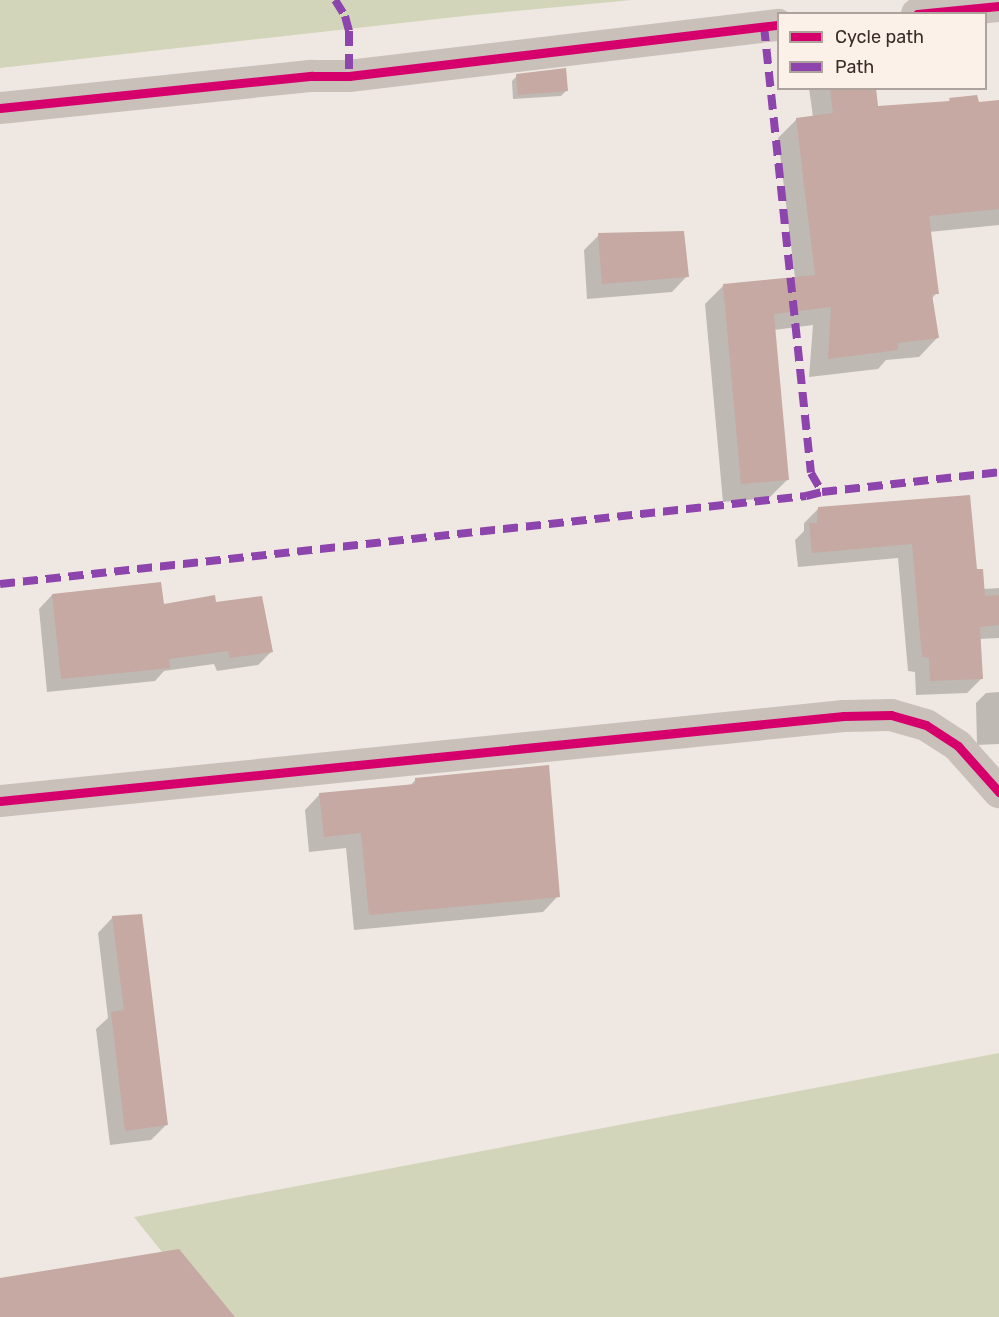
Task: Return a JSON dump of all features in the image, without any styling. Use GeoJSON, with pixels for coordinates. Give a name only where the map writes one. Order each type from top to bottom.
{"type":"FeatureCollection","features":[{"type":"Feature","properties":{"kind":"street"},"geometry":{"type":"LineString","coordinates":[[938,12],[999,6]]}},
{"type":"Feature","properties":{"kind":"street"},"geometry":{"type":"LineString","coordinates":[[0,108],[300,78],[349,76],[777,25]]}},
{"type":"Feature","properties":{"kind":"street"},"geometry":{"type":"LineString","coordinates":[[0,801],[844,716],[891,715],[926,725],[958,746],[999,792]]}},
{"type":"Feature","properties":{"kind":"green space"},"geometry":{"type":"Polygon","coordinates":[[[0,0],[632,0],[464,16],[0,68],[0,0]]]}},
{"type":"Feature","properties":{"kind":"green space"},"geometry":{"type":"Polygon","coordinates":[[[999,1053],[999,1317],[214,1317],[134,1217],[999,1053]]]}},
{"type":"Feature","properties":{"kind":"building"},"geometry":{"type":"Polygon","coordinates":[[[566,68],[568,91],[518,95],[516,74],[566,68]]]}},
{"type":"Feature","properties":{"kind":"building"},"geometry":{"type":"Polygon","coordinates":[[[830,90],[876,90],[878,106],[950,101],[949,98],[977,95],[979,102],[999,100],[999,209],[929,216],[939,294],[932,294],[939,338],[898,343],[898,350],[828,359],[831,307],[774,314],[789,480],[741,484],[723,284],[815,275],[796,118],[833,113],[830,90]]]}},
{"type":"Feature","properties":{"kind":"building"},"geometry":{"type":"Polygon","coordinates":[[[684,231],[689,277],[602,284],[598,233],[684,231]]]}},
{"type":"Feature","properties":{"kind":"building"},"geometry":{"type":"Polygon","coordinates":[[[970,495],[977,569],[983,569],[985,596],[999,595],[999,625],[980,627],[983,679],[930,681],[929,658],[922,657],[912,544],[812,553],[809,523],[817,523],[818,507],[970,495]]]}},
{"type":"Feature","properties":{"kind":"building"},"geometry":{"type":"Polygon","coordinates":[[[161,582],[164,604],[215,595],[216,602],[262,596],[273,652],[230,658],[228,651],[169,659],[170,668],[61,679],[52,594],[161,582]]]}},
{"type":"Feature","properties":{"kind":"building"},"geometry":{"type":"Polygon","coordinates":[[[549,765],[560,897],[369,915],[361,833],[324,837],[319,793],[415,784],[415,778],[549,765]]]}},
{"type":"Feature","properties":{"kind":"building"},"geometry":{"type":"Polygon","coordinates":[[[142,914],[168,1125],[125,1131],[111,1012],[124,1010],[112,916],[142,914]]]}},
{"type":"Feature","properties":{"kind":"building"},"geometry":{"type":"Polygon","coordinates":[[[179,1249],[235,1317],[0,1317],[0,1278],[179,1249]]]}},
{"type":"Feature","properties":{"kind":"marked path"},"geometry":{"type":"LineString","coordinates":[[335,0],[345,16],[349,31],[349,76]]}},
{"type":"Feature","properties":{"kind":"marked path"},"geometry":{"type":"LineString","coordinates":[[764,26],[811,473],[822,492],[999,472]]}},
{"type":"Feature","properties":{"kind":"marked path"},"geometry":{"type":"LineString","coordinates":[[0,584],[806,496],[822,492]]}},
{"type":"Feature","properties":{"kind":"cycle path"},"geometry":{"type":"LineString","coordinates":[[938,12],[999,6]]}},
{"type":"Feature","properties":{"kind":"cycle path"},"geometry":{"type":"LineString","coordinates":[[0,108],[312,76],[349,76],[777,25]]}},
{"type":"Feature","properties":{"kind":"cycle path"},"geometry":{"type":"LineString","coordinates":[[0,801],[844,716],[891,715],[926,725],[958,746],[999,792]]}}]}
